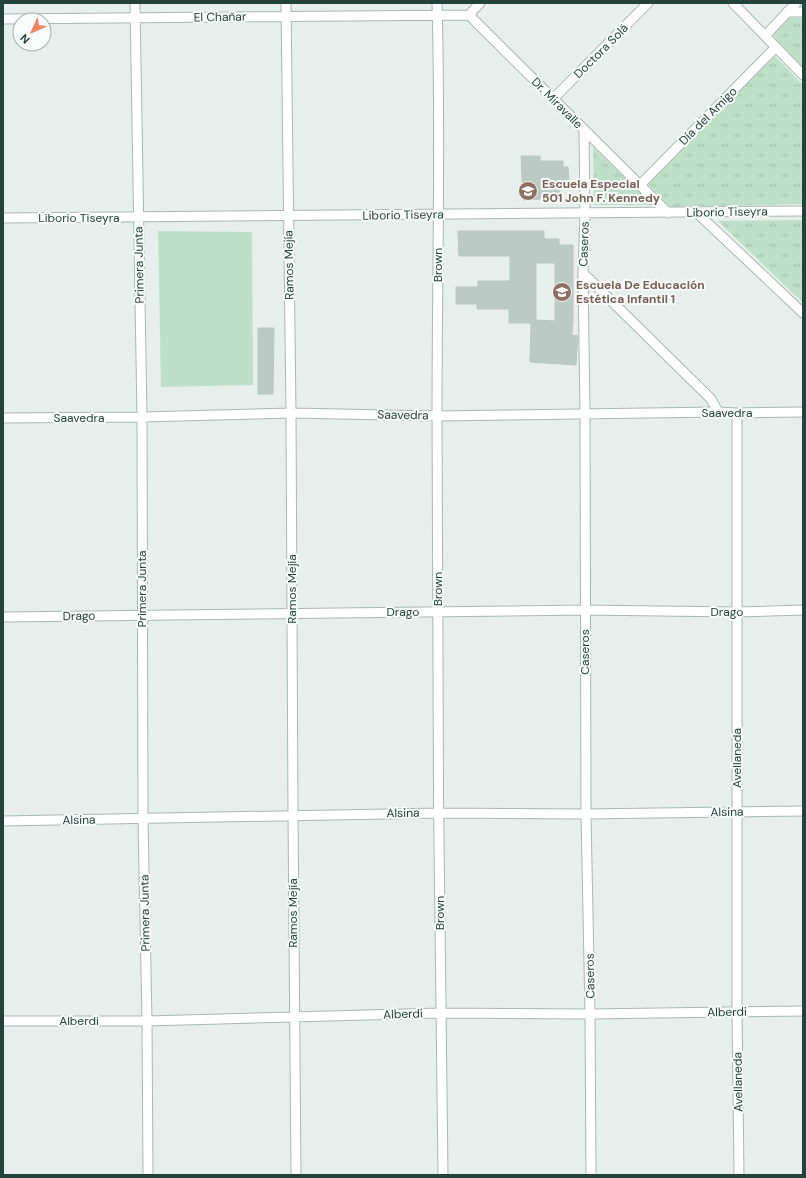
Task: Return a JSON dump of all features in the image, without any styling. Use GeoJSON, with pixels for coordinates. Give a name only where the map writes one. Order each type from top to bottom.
{"type":"FeatureCollection","features":[{"type":"Feature","properties":{"kind":"street","name":"Primera Junta"},"geometry":{"type":"LineString","coordinates":[[135,3],[142,417],[143,819],[148,1175]]}},
{"type":"Feature","properties":{"kind":"street","name":"Ramos Mejía"},"geometry":{"type":"LineString","coordinates":[[286,3],[291,414],[296,1175]]}},
{"type":"Feature","properties":{"kind":"street","name":"Brown"},"geometry":{"type":"LineString","coordinates":[[437,3],[439,215],[437,416],[439,813],[443,1175]]}},
{"type":"Feature","properties":{"kind":"street"},"geometry":{"type":"LineString","coordinates":[[437,16],[468,14],[480,3]]}},
{"type":"Feature","properties":{"kind":"street","name":"Doctora Solá"},"geometry":{"type":"LineString","coordinates":[[553,99],[648,3]]}},
{"type":"Feature","properties":{"kind":"street"},"geometry":{"type":"LineString","coordinates":[[733,3],[803,75]]}},
{"type":"Feature","properties":{"kind":"street"},"geometry":{"type":"LineString","coordinates":[[765,36],[796,3]]}},
{"type":"Feature","properties":{"kind":"street"},"geometry":{"type":"LineString","coordinates":[[787,12],[803,12]]}},
{"type":"Feature","properties":{"kind":"street","name":"Dr. Miravalle"},"geometry":{"type":"LineString","coordinates":[[468,14],[668,213]]}},
{"type":"Feature","properties":{"kind":"street","name":"El Chañar"},"geometry":{"type":"LineString","coordinates":[[3,19],[437,16]]}},
{"type":"Feature","properties":{"kind":"street","name":"Día del Amigo"},"geometry":{"type":"LineString","coordinates":[[640,185],[776,47]]}},
{"type":"Feature","properties":{"kind":"street","name":"Caseros"},"geometry":{"type":"LineString","coordinates":[[584,130],[585,214],[583,274],[585,414],[586,814],[590,1014],[591,1175]]}},
{"type":"Feature","properties":{"kind":"street","name":"Liborio Tiseyra"},"geometry":{"type":"LineString","coordinates":[[3,218],[803,211]]}},
{"type":"Feature","properties":{"kind":"street"},"geometry":{"type":"LineString","coordinates":[[695,212],[803,313]]}},
{"type":"Feature","properties":{"kind":"street"},"geometry":{"type":"LineString","coordinates":[[583,274],[711,399],[718,412]]}},
{"type":"Feature","properties":{"kind":"street","name":"Saavedra"},"geometry":{"type":"LineString","coordinates":[[3,418],[291,414],[437,416],[803,412]]}},
{"type":"Feature","properties":{"kind":"street","name":"Avellaneda"},"geometry":{"type":"LineString","coordinates":[[737,413],[736,812],[739,1175]]}},
{"type":"Feature","properties":{"kind":"street","name":"Drago"},"geometry":{"type":"LineString","coordinates":[[3,617],[585,610],[737,612],[803,610]]}},
{"type":"Feature","properties":{"kind":"street","name":"Alsina"},"geometry":{"type":"LineString","coordinates":[[3,821],[439,813],[586,814],[803,811]]}},
{"type":"Feature","properties":{"kind":"street","name":"Alberdi"},"geometry":{"type":"LineString","coordinates":[[3,1021],[147,1021],[441,1013],[590,1014],[803,1011]]}},
{"type":"Feature","properties":{"kind":"green space"},"geometry":{"type":"Polygon","coordinates":[[[788,18],[803,18],[803,67],[773,36],[788,18]]]}},
{"type":"Feature","properties":{"kind":"green space"},"geometry":{"type":"Polygon","coordinates":[[[775,56],[803,85],[803,204],[670,207],[648,184],[775,56]]]}},
{"type":"Feature","properties":{"kind":"green space"},"geometry":{"type":"Polygon","coordinates":[[[593,147],[653,205],[594,205],[593,147]]]}},
{"type":"Feature","properties":{"kind":"green space"},"geometry":{"type":"Polygon","coordinates":[[[803,220],[803,303],[718,221],[803,220]]]}},
{"type":"Feature","properties":{"kind":"green space"},"geometry":{"type":"Polygon","coordinates":[[[158,231],[252,232],[253,385],[161,387],[158,231]]]}},
{"type":"Feature","properties":{"kind":"building"},"geometry":{"type":"Polygon","coordinates":[[[521,156],[540,156],[540,161],[563,161],[563,167],[568,167],[569,182],[559,182],[560,194],[543,195],[543,199],[523,200],[521,156]]]}},
{"type":"Feature","properties":{"kind":"building"},"geometry":{"type":"Polygon","coordinates":[[[458,231],[544,231],[544,239],[559,239],[559,245],[573,245],[572,335],[578,336],[576,365],[530,362],[531,323],[509,323],[509,309],[477,309],[477,304],[456,304],[456,287],[478,287],[478,281],[510,281],[510,256],[459,256],[458,231]],[[536,263],[536,320],[555,321],[555,263],[536,263]]]}},
{"type":"Feature","properties":{"kind":"building"},"geometry":{"type":"Polygon","coordinates":[[[258,328],[274,328],[273,394],[258,394],[258,328]]]}},
{"type":"Feature","properties":{"kind":"place","name":"Escuela Especial 501 John F. Kennedy"},"geometry":{"type":"Point","coordinates":[528,191]}},
{"type":"Feature","properties":{"kind":"place","name":"Escuela De Educación Estética Infantil 1"},"geometry":{"type":"Point","coordinates":[562,292]}}]}
